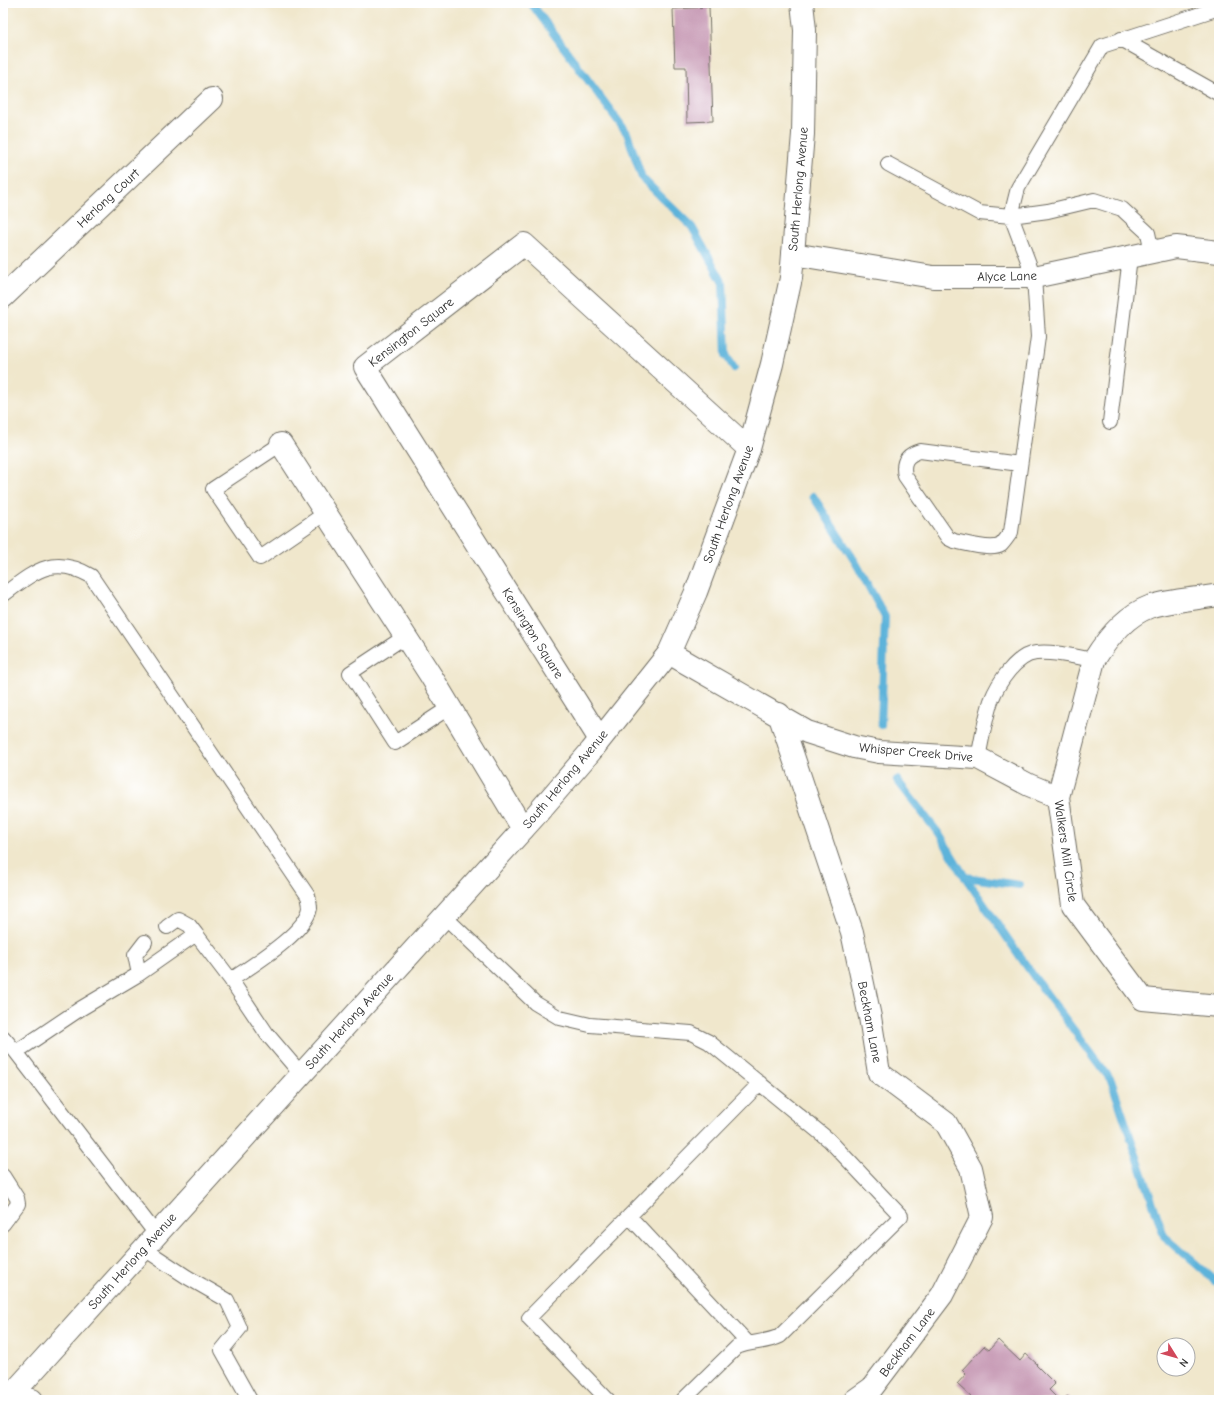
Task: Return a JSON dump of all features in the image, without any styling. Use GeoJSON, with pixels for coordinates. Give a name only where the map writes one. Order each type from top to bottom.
{"type":"FeatureCollection","features":[{"type":"Feature","properties":{"kind":"street","name":"South Herlong Avenue"},"geometry":{"type":"LineString","coordinates":[[9,1397],[523,829],[669,653],[696,592],[749,449],[772,364],[791,278],[803,134],[805,30],[802,3]]}},
{"type":"Feature","properties":{"kind":"street","name":"Herlong Court"},"geometry":{"type":"LineString","coordinates":[[4,295],[212,99]]}},
{"type":"Feature","properties":{"kind":"street","name":"Kensington Square"},"geometry":{"type":"LineString","coordinates":[[599,738],[365,367],[524,244],[749,449]]}},
{"type":"Feature","properties":{"kind":"street","name":"Alyce Lane"},"geometry":{"type":"LineString","coordinates":[[793,254],[933,277],[1034,277],[1176,247],[1219,252]]}},
{"type":"Feature","properties":{"kind":"street"},"geometry":{"type":"LineString","coordinates":[[281,444],[327,512],[406,636],[523,829]]}},
{"type":"Feature","properties":{"kind":"street","name":"Walkers Mill Circle"},"geometry":{"type":"LineString","coordinates":[[1219,595],[1148,607],[1130,618],[1104,644],[1094,660],[1058,797],[1073,905],[1143,999],[1219,1006]]}},
{"type":"Feature","properties":{"kind":"street","name":"Whisper Creek Drive"},"geometry":{"type":"LineString","coordinates":[[669,653],[779,714],[808,732],[854,747],[879,752],[978,758],[1029,785],[1058,797]]}},
{"type":"Feature","properties":{"kind":"street","name":"Beckham Lane"},"geometry":{"type":"LineString","coordinates":[[779,714],[852,932],[870,1017],[879,1073],[946,1123],[971,1168],[982,1217],[942,1295],[871,1396]]}},
{"type":"Feature","properties":{"kind":"street"},"geometry":{"type":"LineString","coordinates":[[9,1397],[32,1400]]}},
{"type":"Feature","properties":{"kind":"lane"},"geometry":{"type":"LineString","coordinates":[[1020,464],[920,452],[912,453],[906,459],[903,468],[905,476],[948,538],[954,541],[992,547],[1000,546],[1011,532],[1038,337],[1034,277],[1011,216],[1018,188],[1102,46],[1219,8]]}},
{"type":"Feature","properties":{"kind":"lane"},"geometry":{"type":"LineString","coordinates":[[1121,39],[1219,94]]}},
{"type":"Feature","properties":{"kind":"lane"},"geometry":{"type":"LineString","coordinates":[[888,164],[979,213],[1011,216],[1048,211],[1094,200],[1122,209],[1148,233],[1152,252]]}},
{"type":"Feature","properties":{"kind":"lane"},"geometry":{"type":"LineString","coordinates":[[1110,422],[1130,257]]}},
{"type":"Feature","properties":{"kind":"lane"},"geometry":{"type":"LineString","coordinates":[[281,444],[213,489],[260,558],[327,512]]}},
{"type":"Feature","properties":{"kind":"lane"},"geometry":{"type":"LineString","coordinates":[[3,594],[25,579],[49,566],[67,565],[79,569],[91,576],[308,896],[310,908],[303,922],[280,946],[231,980]]}},
{"type":"Feature","properties":{"kind":"lane"},"geometry":{"type":"LineString","coordinates":[[406,636],[350,673],[395,743],[450,707]]}},
{"type":"Feature","properties":{"kind":"lane"},"geometry":{"type":"LineString","coordinates":[[978,758],[991,701],[997,689],[1018,662],[1035,653],[1094,660]]}},
{"type":"Feature","properties":{"kind":"lane"},"geometry":{"type":"LineString","coordinates":[[444,916],[535,1003],[560,1018],[590,1026],[691,1033],[709,1042],[830,1140],[901,1216],[780,1336],[760,1343],[747,1342],[737,1348],[684,1400]]}},
{"type":"Feature","properties":{"kind":"lane"},"geometry":{"type":"LineString","coordinates":[[167,927],[178,919],[189,925],[231,980],[267,1034],[301,1074]]}},
{"type":"Feature","properties":{"kind":"lane"},"geometry":{"type":"LineString","coordinates":[[16,1052],[80,1009],[139,974],[196,934]]}},
{"type":"Feature","properties":{"kind":"lane"},"geometry":{"type":"LineString","coordinates":[[139,974],[135,955],[145,942]]}},
{"type":"Feature","properties":{"kind":"lane"},"geometry":{"type":"LineString","coordinates":[[3,1037],[16,1052],[150,1241],[187,1277],[227,1300],[240,1328],[222,1350],[250,1400]]}},
{"type":"Feature","properties":{"kind":"lane"},"geometry":{"type":"LineString","coordinates":[[608,1400],[529,1318],[760,1083]]}},
{"type":"Feature","properties":{"kind":"lane"},"geometry":{"type":"LineString","coordinates":[[3,1176],[17,1198],[18,1204],[3,1224]]}},
{"type":"Feature","properties":{"kind":"lane"},"geometry":{"type":"LineString","coordinates":[[629,1216],[747,1342]]}},
{"type":"Feature","properties":{"kind":"building"},"geometry":{"type":"Polygon","coordinates":[[[709,7],[713,121],[687,122],[686,67],[675,67],[673,9],[709,7]]]}},
{"type":"Feature","properties":{"kind":"building"},"geometry":{"type":"Polygon","coordinates":[[[998,1340],[1020,1361],[1026,1354],[1037,1364],[1036,1365],[1055,1384],[1049,1390],[1059,1400],[974,1400],[957,1384],[966,1374],[962,1370],[984,1346],[989,1350],[998,1340]]]}},
{"type":"Feature","properties":{"kind":"building"},"geometry":{"type":"Polygon","coordinates":[[[1067,1396],[1072,1400],[1064,1400],[1067,1396]]]}},
{"type":"Feature","properties":{"kind":"waterway"},"geometry":{"type":"LineString","coordinates":[[531,3],[627,133],[642,178],[692,227],[723,283],[726,355],[734,368]]}},
{"type":"Feature","properties":{"kind":"waterway"},"geometry":{"type":"LineString","coordinates":[[813,496],[856,563],[885,617],[881,725]]}},
{"type":"Feature","properties":{"kind":"waterway"},"geometry":{"type":"LineString","coordinates":[[897,780],[939,834],[965,877],[1037,981],[1111,1080],[1164,1236],[1219,1284]]}},
{"type":"Feature","properties":{"kind":"waterway"},"geometry":{"type":"LineString","coordinates":[[965,877],[1019,885]]}}]}
